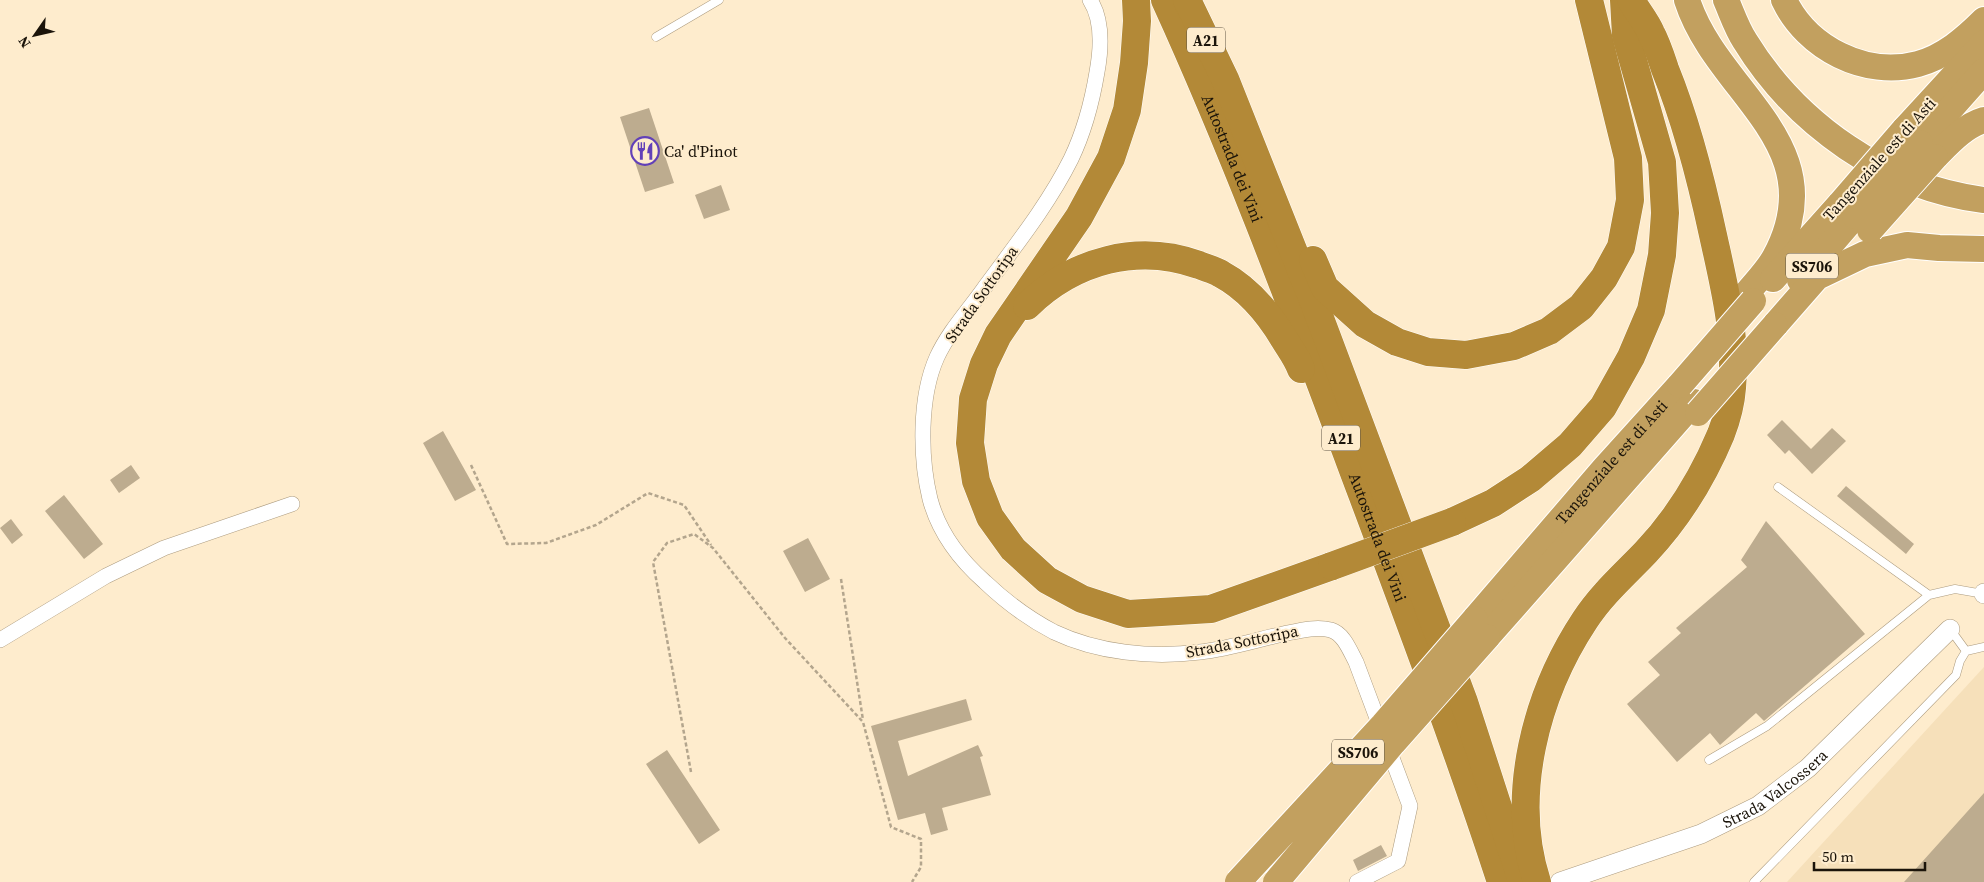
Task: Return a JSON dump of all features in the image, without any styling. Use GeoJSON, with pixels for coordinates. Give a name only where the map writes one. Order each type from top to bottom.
{"type":"FeatureCollection","features":[{"type":"Feature","properties":{"kind":"highway"},"geometry":{"type":"LineString","coordinates":[[1136,0],[1137,21],[1134,63],[1128,100],[1111,158],[1079,217],[998,335],[984,364],[973,399],[970,443],[976,481],[990,517],[1013,549],[1047,580],[1082,599],[1128,614],[1211,610],[1452,522],[1493,503],[1530,479],[1570,445],[1603,407],[1631,357],[1651,310],[1662,255],[1664,222],[1662,162],[1626,36],[1624,0]]}},
{"type":"Feature","properties":{"kind":"highway","name":"Autostrada dei Vini"},"geometry":{"type":"LineString","coordinates":[[1165,0],[1205,88],[1291,305],[1416,638],[1501,882]]}},
{"type":"Feature","properties":{"kind":"highway","name":"Autostrada dei Vini"},"geometry":{"type":"LineString","coordinates":[[1187,0],[1224,79],[1315,305],[1464,702],[1523,882]]}},
{"type":"Feature","properties":{"kind":"highway"},"geometry":{"type":"LineString","coordinates":[[1224,79],[1278,183],[1325,288],[1365,324],[1397,342],[1428,352],[1466,356],[1514,346],[1549,331],[1581,307],[1604,278],[1621,247],[1630,200],[1628,158],[1588,0]]}},
{"type":"Feature","properties":{"kind":"highway"},"geometry":{"type":"LineString","coordinates":[[1593,0],[1615,38],[1644,99]]}},
{"type":"Feature","properties":{"kind":"highway"},"geometry":{"type":"LineString","coordinates":[[1537,882],[1528,832],[1526,789],[1532,748],[1544,702],[1562,661],[1585,619],[1610,588],[1648,550],[1675,518],[1701,476],[1722,432],[1732,389],[1732,342],[1726,295],[1699,171],[1673,88],[1651,32],[1631,0]]}},
{"type":"Feature","properties":{"kind":"highway"},"geometry":{"type":"LineString","coordinates":[[1687,0],[1692,16],[1712,52],[1767,122],[1782,148],[1792,177],[1792,204],[1786,231],[1774,258],[1761,309]]}},
{"type":"Feature","properties":{"kind":"highway"},"geometry":{"type":"LineString","coordinates":[[1726,0],[1744,40],[1770,78],[1801,111],[1841,144],[1889,172],[1931,188],[1984,200]]}},
{"type":"Feature","properties":{"kind":"highway"},"geometry":{"type":"LineString","coordinates":[[1784,0],[1790,13],[1808,34],[1833,53],[1856,62],[1884,68],[1918,64],[1946,52],[1969,35],[1984,20]]}},
{"type":"Feature","properties":{"kind":"highway","name":"Tangenziale est di Asti"},"geometry":{"type":"LineString","coordinates":[[1920,143],[1984,43]]}},
{"type":"Feature","properties":{"kind":"highway","name":"Tangenziale est di Asti"},"geometry":{"type":"LineString","coordinates":[[1276,882],[1393,743],[1481,628],[1611,477],[1761,309],[1855,216],[1984,71]]}},
{"type":"Feature","properties":{"kind":"highway"},"geometry":{"type":"LineString","coordinates":[[1817,277],[1855,216],[1920,143],[1954,137],[1974,122],[1984,120]]}},
{"type":"Feature","properties":{"kind":"highway"},"geometry":{"type":"LineString","coordinates":[[1761,309],[1817,277],[1865,254],[1907,245],[1984,249]]}},
{"type":"Feature","properties":{"kind":"highway"},"geometry":{"type":"LineString","coordinates":[[998,335],[1034,299],[1071,274],[1106,259],[1144,254],[1182,259],[1221,274],[1247,294],[1274,322],[1299,363],[1391,607],[1416,638]]}},
{"type":"Feature","properties":{"kind":"highway","name":"Tangenziale est di Asti"},"geometry":{"type":"LineString","coordinates":[[1238,882],[1383,725],[1481,628]]}},
{"type":"Feature","properties":{"kind":"street","name":"Strada Sottoripa"},"geometry":{"type":"LineString","coordinates":[[1090,0],[1095,8],[1098,24],[1100,56],[1087,118],[1071,158],[1040,211],[952,331],[937,359],[928,388],[923,434],[925,474],[931,501],[942,531],[963,562],[996,592],[1022,612],[1054,632],[1093,645],[1159,655],[1202,652],[1308,629],[1332,630],[1347,643],[1356,662],[1410,806],[1398,861],[1357,882]]}},
{"type":"Feature","properties":{"kind":"street"},"geometry":{"type":"LineString","coordinates":[[0,640],[106,576],[164,548],[292,504]]}},
{"type":"Feature","properties":{"kind":"street","name":"Strada Valcossera"},"geometry":{"type":"LineString","coordinates":[[1560,882],[1701,834],[1758,806],[1808,768],[1950,630]]}},
{"type":"Feature","properties":{"kind":"lane"},"geometry":{"type":"LineString","coordinates":[[656,37],[719,0]]}},
{"type":"Feature","properties":{"kind":"lane"},"geometry":{"type":"LineString","coordinates":[[1778,487],[1929,595]]}},
{"type":"Feature","properties":{"kind":"lane"},"geometry":{"type":"LineString","coordinates":[[1709,760],[1768,726],[1929,595],[1955,588],[1984,594]]}},
{"type":"Feature","properties":{"kind":"lane"},"geometry":{"type":"LineString","coordinates":[[1950,630],[1966,651]]}},
{"type":"Feature","properties":{"kind":"lane"},"geometry":{"type":"LineString","coordinates":[[1754,882],[1956,676],[1960,661],[1966,651],[1984,647]]}},
{"type":"Feature","properties":{"kind":"path"},"geometry":{"type":"LineString","coordinates":[[471,465],[506,544],[546,543],[596,525],[648,493],[684,505],[713,548],[785,638],[863,722]]}},
{"type":"Feature","properties":{"kind":"path"},"geometry":{"type":"LineString","coordinates":[[691,772],[653,562],[668,543],[694,534],[713,548]]}},
{"type":"Feature","properties":{"kind":"path"},"geometry":{"type":"LineString","coordinates":[[841,579],[863,722],[891,827],[921,839],[921,868],[912,882]]}},
{"type":"Feature","properties":{"kind":"shaded area"},"geometry":{"type":"Polygon","coordinates":[[[1984,667],[1984,882],[1787,882],[1984,667]]]}},
{"type":"Feature","properties":{"kind":"building"},"geometry":{"type":"Polygon","coordinates":[[[649,108],[674,183],[645,192],[620,117],[649,108]]]}},
{"type":"Feature","properties":{"kind":"building"},"geometry":{"type":"Polygon","coordinates":[[[721,185],[730,210],[704,219],[695,195],[721,185]]]}},
{"type":"Feature","properties":{"kind":"building"},"geometry":{"type":"Polygon","coordinates":[[[1782,420],[1811,449],[1832,428],[1846,441],[1812,474],[1789,450],[1785,454],[1767,435],[1782,420]]]}},
{"type":"Feature","properties":{"kind":"building"},"geometry":{"type":"Polygon","coordinates":[[[443,431],[476,490],[455,501],[423,443],[443,431]]]}},
{"type":"Feature","properties":{"kind":"building"},"geometry":{"type":"Polygon","coordinates":[[[131,465],[140,478],[119,493],[110,480],[131,465]]]}},
{"type":"Feature","properties":{"kind":"building"},"geometry":{"type":"Polygon","coordinates":[[[1846,486],[1914,544],[1906,554],[1837,496],[1846,486]]]}},
{"type":"Feature","properties":{"kind":"building"},"geometry":{"type":"Polygon","coordinates":[[[64,495],[103,544],[84,559],[45,511],[64,495]]]}},
{"type":"Feature","properties":{"kind":"building"},"geometry":{"type":"Polygon","coordinates":[[[11,519],[23,535],[12,544],[0,528],[11,519]]]}},
{"type":"Feature","properties":{"kind":"building"},"geometry":{"type":"Polygon","coordinates":[[[1766,521],[1865,634],[1764,721],[1756,713],[1720,745],[1710,733],[1677,762],[1627,704],[1660,675],[1648,662],[1681,633],[1676,628],[1747,567],[1741,560],[1766,521]]]}},
{"type":"Feature","properties":{"kind":"building"},"geometry":{"type":"Polygon","coordinates":[[[808,538],[830,579],[805,592],[783,551],[808,538]]]}},
{"type":"Feature","properties":{"kind":"building"},"geometry":{"type":"Polygon","coordinates":[[[966,699],[972,720],[898,741],[908,776],[978,745],[983,756],[980,757],[991,795],[942,808],[948,830],[931,835],[925,813],[898,820],[871,726],[966,699]]]}},
{"type":"Feature","properties":{"kind":"building"},"geometry":{"type":"Polygon","coordinates":[[[667,750],[720,830],[699,844],[646,764],[667,750]]]}},
{"type":"Feature","properties":{"kind":"building"},"geometry":{"type":"Polygon","coordinates":[[[1984,793],[1984,882],[1904,882],[1984,793]]]}},
{"type":"Feature","properties":{"kind":"building"},"geometry":{"type":"Polygon","coordinates":[[[1381,845],[1387,856],[1358,871],[1353,860],[1381,845]]]}},
{"type":"Feature","properties":{"kind":"place","name":"Ca' d'Pinot"},"geometry":{"type":"Point","coordinates":[645,151]}}]}
